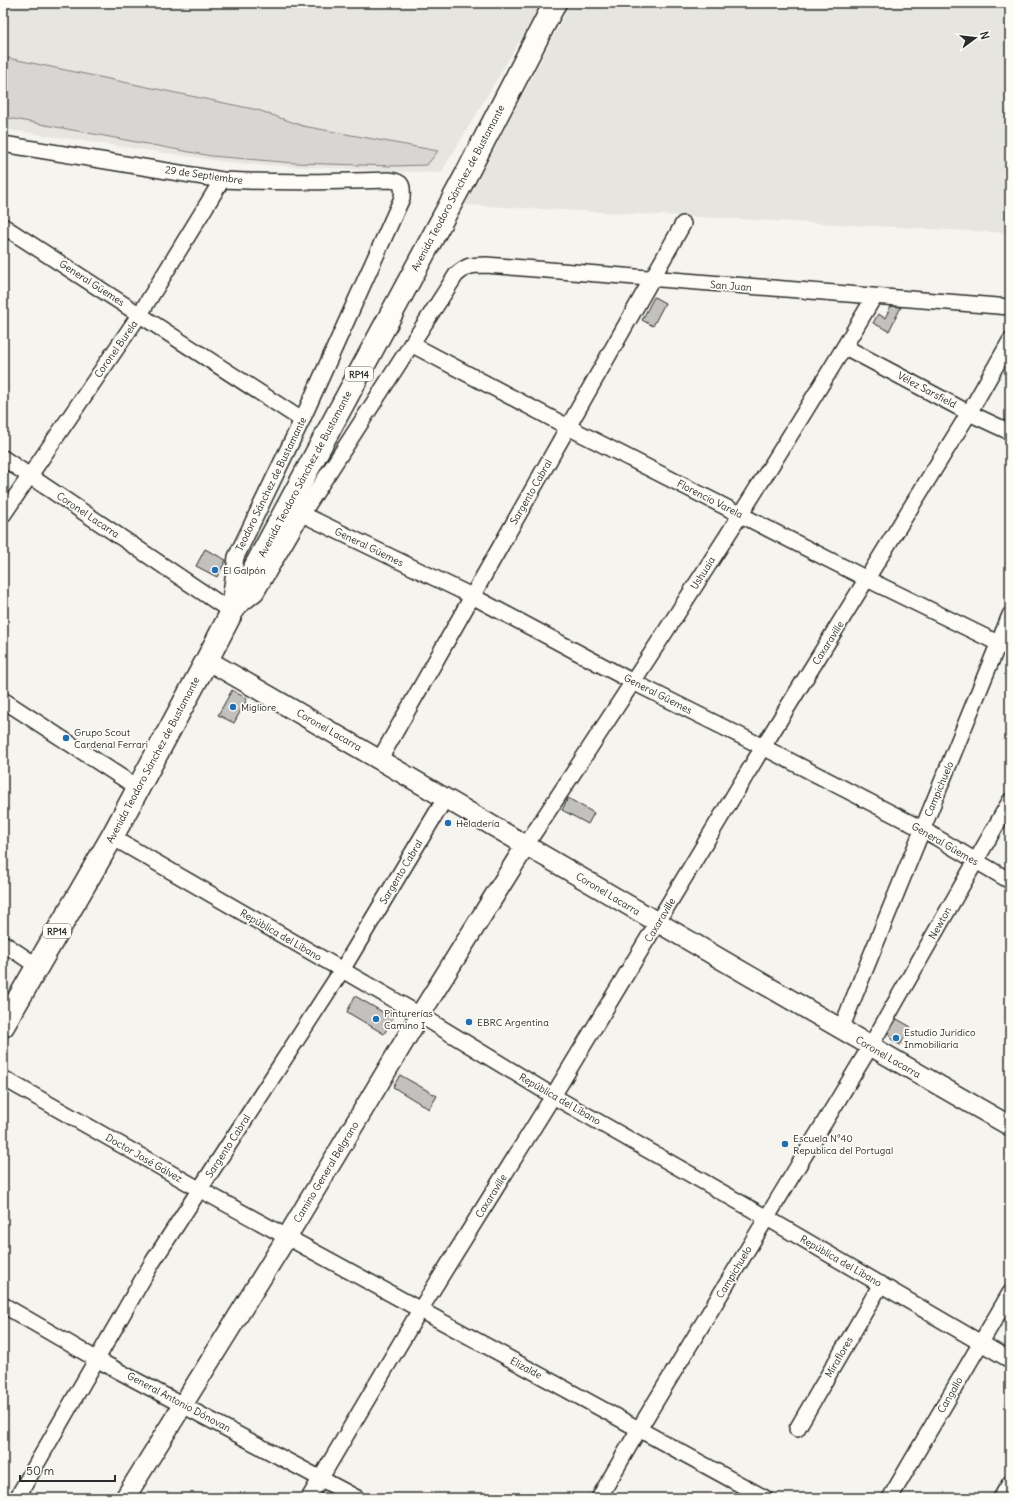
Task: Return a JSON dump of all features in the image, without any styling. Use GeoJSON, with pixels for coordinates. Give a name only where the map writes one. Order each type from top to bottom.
{"type":"FeatureCollection","features":[{"type":"Feature","properties":{"kind":"main road","name":"Avenida Teodoro Sánchez de Bustamante"},"geometry":{"type":"LineString","coordinates":[[3,1026],[112,837],[465,177],[555,3]]}},
{"type":"Feature","properties":{"kind":"street","name":"29 de Septiembre"},"geometry":{"type":"LineString","coordinates":[[3,144],[222,180],[331,182],[395,180],[400,183],[403,188]]}},
{"type":"Feature","properties":{"kind":"street","name":"Coronel Burela"},"geometry":{"type":"LineString","coordinates":[[3,515],[140,314],[222,180]]}},
{"type":"Feature","properties":{"kind":"street","name":"Teodoro Sánchez de Bustamante"},"geometry":{"type":"LineString","coordinates":[[232,612],[231,593],[236,557],[302,420],[402,198],[403,188]]}},
{"type":"Feature","properties":{"kind":"street","name":"Sargento Cabral"},"geometry":{"type":"LineString","coordinates":[[380,759],[683,224]]}},
{"type":"Feature","properties":{"kind":"street","name":"General Güemes"},"geometry":{"type":"LineString","coordinates":[[3,226],[302,420]]}},
{"type":"Feature","properties":{"kind":"street","name":"San Juan"},"geometry":{"type":"LineString","coordinates":[[411,344],[456,275],[462,269],[470,265],[486,265],[1010,308]]}},
{"type":"Feature","properties":{"kind":"street","name":"Ushuaia"},"geometry":{"type":"LineString","coordinates":[[526,845],[633,682],[740,514],[874,297]]}},
{"type":"Feature","properties":{"kind":"street","name":"Caxaraville"},"geometry":{"type":"LineString","coordinates":[[308,1498],[420,1310],[553,1096],[763,747],[969,413],[1010,341]]}},
{"type":"Feature","properties":{"kind":"street"},"geometry":{"type":"LineString","coordinates":[[232,612],[246,603],[256,593],[302,514],[411,344]]}},
{"type":"Feature","properties":{"kind":"street","name":"Florencio Varela"},"geometry":{"type":"LineString","coordinates":[[411,344],[568,427],[1004,647]]}},
{"type":"Feature","properties":{"kind":"street","name":"Vélez Sarsfield"},"geometry":{"type":"LineString","coordinates":[[844,347],[969,413],[1010,432]]}},
{"type":"Feature","properties":{"kind":"street","name":"Coronel Lacarra"},"geometry":{"type":"LineString","coordinates":[[3,458],[232,612]]}},
{"type":"Feature","properties":{"kind":"street","name":"General Güemes"},"geometry":{"type":"LineString","coordinates":[[302,514],[472,596],[633,682],[922,829],[1010,881]]}},
{"type":"Feature","properties":{"kind":"street","name":"Campichuelo"},"geometry":{"type":"LineString","coordinates":[[841,1029],[922,829],[1004,647],[1010,616]]}},
{"type":"Feature","properties":{"kind":"street","name":"Coronel Lacarra"},"geometry":{"type":"LineString","coordinates":[[207,660],[380,759],[870,1047],[1010,1126]]}},
{"type":"Feature","properties":{"kind":"street"},"geometry":{"type":"LineString","coordinates":[[3,700],[138,788]]}},
{"type":"Feature","properties":{"kind":"street","name":"Sargento Cabral"},"geometry":{"type":"LineString","coordinates":[[17,1498],[152,1263],[342,970],[446,798]]}},
{"type":"Feature","properties":{"kind":"street","name":"Newton"},"geometry":{"type":"LineString","coordinates":[[870,1047],[1010,801]]}},
{"type":"Feature","properties":{"kind":"street","name":"República del Líbano"},"geometry":{"type":"LineString","coordinates":[[112,837],[420,1015],[553,1096],[767,1218],[1010,1360]]}},
{"type":"Feature","properties":{"kind":"street","name":"Camino General Belgrano"},"geometry":{"type":"LineString","coordinates":[[125,1498],[287,1237],[420,1015],[526,845]]}},
{"type":"Feature","properties":{"kind":"street"},"geometry":{"type":"LineString","coordinates":[[3,943],[38,966]]}},
{"type":"Feature","properties":{"kind":"street","name":"Campichuelo"},"geometry":{"type":"LineString","coordinates":[[599,1498],[639,1429],[870,1047]]}},
{"type":"Feature","properties":{"kind":"street","name":"Doctor José Gálvez"},"geometry":{"type":"LineString","coordinates":[[3,1078],[287,1237]]}},
{"type":"Feature","properties":{"kind":"street","name":"Elizalde"},"geometry":{"type":"LineString","coordinates":[[287,1237],[765,1498]]}},
{"type":"Feature","properties":{"kind":"street","name":"Miraflores"},"geometry":{"type":"LineString","coordinates":[[797,1429],[880,1284]]}},
{"type":"Feature","properties":{"kind":"street","name":"Cangallo"},"geometry":{"type":"LineString","coordinates":[[890,1498],[1010,1293]]}},
{"type":"Feature","properties":{"kind":"street","name":"General Antonio Dónovan"},"geometry":{"type":"LineString","coordinates":[[3,1305],[96,1359],[183,1404],[356,1498]]}},
{"type":"Feature","properties":{"kind":"street"},"geometry":{"type":"LineString","coordinates":[[1001,1498],[1010,1483]]}},
{"type":"Feature","properties":{"kind":"shaded area"},"geometry":{"type":"Polygon","coordinates":[[[3,3],[542,3],[441,173],[240,164],[3,129],[3,3]]]}},
{"type":"Feature","properties":{"kind":"shaded area"},"geometry":{"type":"Polygon","coordinates":[[[571,3],[1010,3],[1010,233],[465,205],[571,3]]]}},
{"type":"Feature","properties":{"kind":"shaded area"},"geometry":{"type":"Polygon","coordinates":[[[3,57],[258,110],[303,126],[438,151],[427,165],[393,166],[294,163],[211,156],[3,117],[3,57]]]}},
{"type":"Feature","properties":{"kind":"building"},"geometry":{"type":"Polygon","coordinates":[[[654,297],[665,303],[653,326],[642,320],[654,297]]]}},
{"type":"Feature","properties":{"kind":"building"},"geometry":{"type":"Polygon","coordinates":[[[891,306],[901,307],[889,331],[873,323],[878,314],[885,318],[891,306]]]}},
{"type":"Feature","properties":{"kind":"building"},"geometry":{"type":"Polygon","coordinates":[[[205,549],[226,560],[217,577],[196,566],[205,549]]]}},
{"type":"Feature","properties":{"kind":"building","name":"Migliore"},"geometry":{"type":"Polygon","coordinates":[[[232,690],[247,699],[234,723],[218,715],[232,690]]]}},
{"type":"Feature","properties":{"kind":"building"},"geometry":{"type":"Polygon","coordinates":[[[568,798],[594,813],[588,824],[562,810],[568,798]]]}},
{"type":"Feature","properties":{"kind":"building"},"geometry":{"type":"Polygon","coordinates":[[[355,996],[393,1018],[384,1034],[347,1012],[355,996]]]}},
{"type":"Feature","properties":{"kind":"building"},"geometry":{"type":"Polygon","coordinates":[[[897,1019],[911,1027],[900,1045],[891,1039],[889,1031],[897,1019]]]}},
{"type":"Feature","properties":{"kind":"building"},"geometry":{"type":"Polygon","coordinates":[[[400,1075],[437,1096],[429,1109],[393,1087],[400,1075]]]}},
{"type":"Feature","properties":{"kind":"place","name":"El Galpón"},"geometry":{"type":"Point","coordinates":[215,570]}},
{"type":"Feature","properties":{"kind":"place","name":"Migliore"},"geometry":{"type":"Point","coordinates":[233,707]}},
{"type":"Feature","properties":{"kind":"place","name":"Grupo Scout Cardenal Ferrari"},"geometry":{"type":"Point","coordinates":[66,738]}},
{"type":"Feature","properties":{"kind":"place","name":"Heladería"},"geometry":{"type":"Point","coordinates":[448,823]}},
{"type":"Feature","properties":{"kind":"place","name":"Pinturerías Camino I"},"geometry":{"type":"Point","coordinates":[376,1019]}},
{"type":"Feature","properties":{"kind":"place","name":"EBRC Argentina"},"geometry":{"type":"Point","coordinates":[469,1022]}},
{"type":"Feature","properties":{"kind":"place","name":"Estudio Juridico Inmobiliaria"},"geometry":{"type":"Point","coordinates":[896,1038]}},
{"type":"Feature","properties":{"kind":"place","name":"Escuela Nº40 Republica del Portugal"},"geometry":{"type":"Point","coordinates":[785,1144]}}]}
